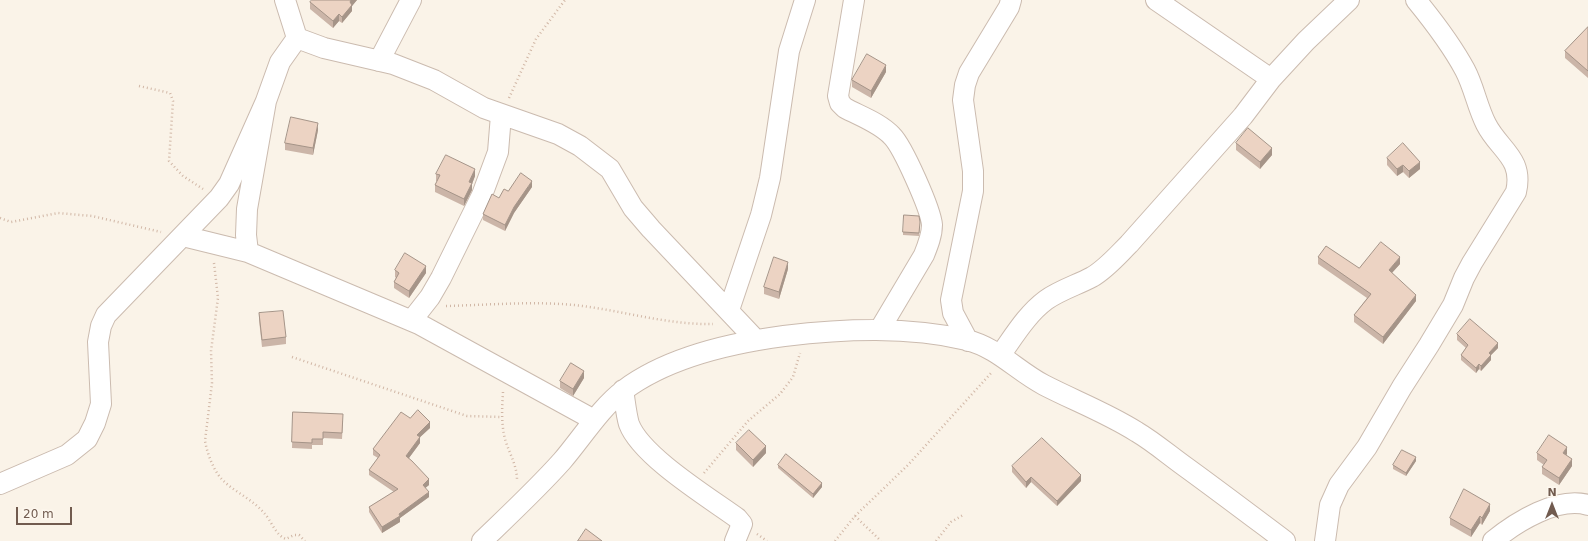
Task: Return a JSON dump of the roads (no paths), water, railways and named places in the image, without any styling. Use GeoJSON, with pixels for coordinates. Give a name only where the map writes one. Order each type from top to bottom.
{"type":"FeatureCollection","features":[{"type":"Feature","properties":{"kind":"street"},"geometry":{"type":"LineString","coordinates":[[284,0],[297,38]]}},
{"type":"Feature","properties":{"kind":"street"},"geometry":{"type":"LineString","coordinates":[[379,61],[411,0]]}},
{"type":"Feature","properties":{"kind":"street"},"geometry":{"type":"LineString","coordinates":[[734,317],[770,178],[789,51],[805,0]]}},
{"type":"Feature","properties":{"kind":"street"},"geometry":{"type":"LineString","coordinates":[[854,0],[838,96],[840,103],[845,108],[886,130],[899,144],[927,208],[932,226],[929,244],[924,255],[880,329]]}},
{"type":"Feature","properties":{"kind":"street"},"geometry":{"type":"LineString","coordinates":[[968,341],[953,313],[951,300],[973,191],[974,171],[963,100],[969,73],[1009,7],[1011,0]]}},
{"type":"Feature","properties":{"kind":"street"},"geometry":{"type":"LineString","coordinates":[[1156,0],[1271,79]]}},
{"type":"Feature","properties":{"kind":"street"},"geometry":{"type":"LineString","coordinates":[[1003,356],[1024,322],[1044,302],[1058,292],[1092,276],[1109,264],[1129,244],[1243,116],[1271,79],[1306,41],[1349,0]]}},
{"type":"Feature","properties":{"kind":"street"},"geometry":{"type":"LineString","coordinates":[[1325,541],[1330,505],[1339,485],[1367,447],[1453,305],[1464,278],[1516,192],[1519,180],[1516,163],[1485,122],[1464,69],[1444,35],[1416,0]]}},
{"type":"Feature","properties":{"kind":"street"},"geometry":{"type":"LineString","coordinates":[[297,38],[324,48],[379,61],[434,80],[484,108],[558,134],[598,158],[610,169],[633,208],[651,229],[756,340]]}},
{"type":"Feature","properties":{"kind":"street"},"geometry":{"type":"LineString","coordinates":[[0,484],[67,455],[87,439],[95,423],[101,404],[98,342],[101,326],[106,315],[219,198],[229,184],[266,101],[280,62],[297,38]]}},
{"type":"Feature","properties":{"kind":"street"},"geometry":{"type":"LineString","coordinates":[[248,252],[246,235],[247,209],[266,101]]}},
{"type":"Feature","properties":{"kind":"street"},"geometry":{"type":"LineString","coordinates":[[418,313],[441,278],[482,195],[498,152],[501,115]]}},
{"type":"Feature","properties":{"kind":"street"},"geometry":{"type":"LineString","coordinates":[[183,236],[210,244],[248,252],[418,313],[504,370],[594,420]]}},
{"type":"Feature","properties":{"kind":"street"},"geometry":{"type":"LineString","coordinates":[[482,541],[562,460],[594,420],[623,390],[655,372],[691,357],[724,346],[756,340],[805,334],[880,329],[936,334],[968,341],[1003,356],[1023,372],[1044,385],[1101,411],[1140,433],[1286,541]]}},
{"type":"Feature","properties":{"kind":"street"},"geometry":{"type":"LineString","coordinates":[[623,390],[629,423],[638,439],[650,453],[742,524],[735,541]]}},
{"type":"Feature","properties":{"kind":"street"},"geometry":{"type":"LineString","coordinates":[[1493,541],[1510,528],[1561,504],[1578,502],[1588,505]]}}]}
